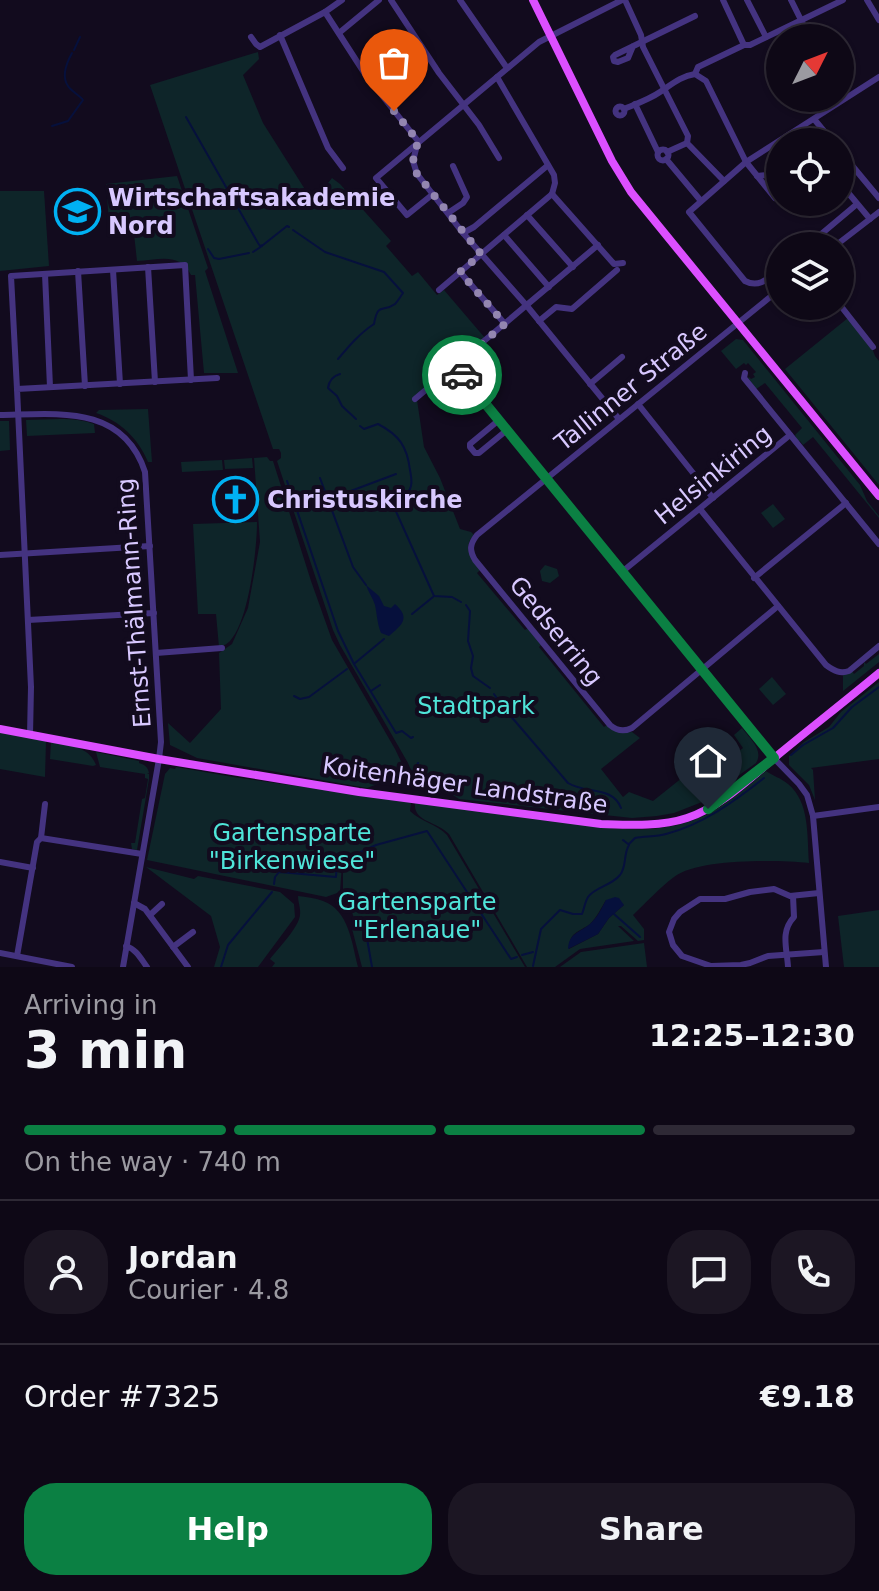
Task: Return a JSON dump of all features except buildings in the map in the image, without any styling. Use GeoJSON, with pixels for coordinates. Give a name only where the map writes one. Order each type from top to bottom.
{"type":"FeatureCollection","features":[{"type":"Feature","properties":{"kind":"main road"},"geometry":{"type":"LineString","coordinates":[[533,0],[612,161],[631,192],[879,496]]}},
{"type":"Feature","properties":{"kind":"main road","name":"Koitenhäger Landstraße"},"geometry":{"type":"LineString","coordinates":[[0,729],[359,792],[632,826],[661,824],[708,809],[879,673]]}},
{"type":"Feature","properties":{"kind":"street"},"geometry":{"type":"LineString","coordinates":[[251,37],[260,47],[342,0]]}},
{"type":"Feature","properties":{"kind":"street"},"geometry":{"type":"LineString","coordinates":[[339,33],[379,0]]}},
{"type":"Feature","properties":{"kind":"street"},"geometry":{"type":"LineString","coordinates":[[391,0],[499,158]]}},
{"type":"Feature","properties":{"kind":"street"},"geometry":{"type":"LineString","coordinates":[[460,0],[507,68]]}},
{"type":"Feature","properties":{"kind":"street"},"geometry":{"type":"LineString","coordinates":[[599,0],[603,8]]}},
{"type":"Feature","properties":{"kind":"street"},"geometry":{"type":"LineString","coordinates":[[433,194],[407,215],[376,178],[539,42],[624,0],[641,35],[643,47],[688,136],[687,143]]}},
{"type":"Feature","properties":{"kind":"street"},"geometry":{"type":"LineString","coordinates":[[723,0],[744,45]]}},
{"type":"Feature","properties":{"kind":"street"},"geometry":{"type":"LineString","coordinates":[[695,74],[698,67],[766,37],[747,0]]}},
{"type":"Feature","properties":{"kind":"street"},"geometry":{"type":"LineString","coordinates":[[791,0],[803,24]]}},
{"type":"Feature","properties":{"kind":"street"},"geometry":{"type":"LineString","coordinates":[[794,24],[843,0]]}},
{"type":"Feature","properties":{"kind":"street"},"geometry":{"type":"LineString","coordinates":[[867,0],[879,20]]}},
{"type":"Feature","properties":{"kind":"street"},"geometry":{"type":"LineString","coordinates":[[325,12],[365,74],[418,141]]}},
{"type":"Feature","properties":{"kind":"street"},"geometry":{"type":"LineString","coordinates":[[633,46],[695,16]]}},
{"type":"Feature","properties":{"kind":"street"},"geometry":{"type":"LineString","coordinates":[[280,35],[328,148],[343,168]]}},
{"type":"Feature","properties":{"kind":"street"},"geometry":{"type":"LineString","coordinates":[[624,109],[659,93],[675,81],[695,74],[706,81],[746,162],[766,187]]}},
{"type":"Feature","properties":{"kind":"street"},"geometry":{"type":"LineString","coordinates":[[439,290],[552,194],[555,183],[554,175],[497,77]]}},
{"type":"Feature","properties":{"kind":"street"},"geometry":{"type":"LineString","coordinates":[[854,93],[879,77]]}},
{"type":"Feature","properties":{"kind":"street"},"geometry":{"type":"LineString","coordinates":[[635,104],[658,152],[662,149],[701,201]]}},
{"type":"Feature","properties":{"kind":"street"},"geometry":{"type":"LineString","coordinates":[[800,128],[824,112]]}},
{"type":"Feature","properties":{"kind":"street"},"geometry":{"type":"LineString","coordinates":[[814,119],[821,128]]}},
{"type":"Feature","properties":{"kind":"street"},"geometry":{"type":"LineString","coordinates":[[418,141],[414,153],[417,174],[619,419]]}},
{"type":"Feature","properties":{"kind":"street"},"geometry":{"type":"LineString","coordinates":[[666,156],[687,143]]}},
{"type":"Feature","properties":{"kind":"street"},"geometry":{"type":"LineString","coordinates":[[687,143],[724,181]]}},
{"type":"Feature","properties":{"kind":"street"},"geometry":{"type":"LineString","coordinates":[[766,149],[746,162],[689,212],[745,281],[754,285],[766,279]]}},
{"type":"Feature","properties":{"kind":"street"},"geometry":{"type":"LineString","coordinates":[[448,213],[467,197],[453,166]]}},
{"type":"Feature","properties":{"kind":"street"},"geometry":{"type":"LineString","coordinates":[[463,233],[547,166]]}},
{"type":"Feature","properties":{"kind":"street"},"geometry":{"type":"LineString","coordinates":[[854,168],[879,198]]}},
{"type":"Feature","properties":{"kind":"street"},"geometry":{"type":"LineString","coordinates":[[757,176],[766,175]]}},
{"type":"Feature","properties":{"kind":"street"},"geometry":{"type":"LineString","coordinates":[[552,194],[614,264],[623,263]]}},
{"type":"Feature","properties":{"kind":"street"},"geometry":{"type":"LineString","coordinates":[[854,200],[870,219]]}},
{"type":"Feature","properties":{"kind":"street"},"geometry":{"type":"LineString","coordinates":[[824,232],[857,204]]}},
{"type":"Feature","properties":{"kind":"street"},"geometry":{"type":"LineString","coordinates":[[853,232],[879,212]]}},
{"type":"Feature","properties":{"kind":"street"},"geometry":{"type":"LineString","coordinates":[[527,215],[573,267]]}},
{"type":"Feature","properties":{"kind":"street"},"geometry":{"type":"LineString","coordinates":[[504,235],[549,287]]}},
{"type":"Feature","properties":{"kind":"street"},"geometry":{"type":"LineString","coordinates":[[415,399],[598,245]]}},
{"type":"Feature","properties":{"kind":"street"},"geometry":{"type":"LineString","coordinates":[[30,735],[31,691],[11,276],[185,265],[191,380]]}},
{"type":"Feature","properties":{"kind":"street"},"geometry":{"type":"LineString","coordinates":[[148,267],[155,382]]}},
{"type":"Feature","properties":{"kind":"street"},"geometry":{"type":"LineString","coordinates":[[113,270],[120,384]]}},
{"type":"Feature","properties":{"kind":"street"},"geometry":{"type":"LineString","coordinates":[[539,321],[556,307],[572,309],[617,270]]}},
{"type":"Feature","properties":{"kind":"street"},"geometry":{"type":"LineString","coordinates":[[78,271],[85,386]]}},
{"type":"Feature","properties":{"kind":"street"},"geometry":{"type":"LineString","coordinates":[[460,272],[505,324]]}},
{"type":"Feature","properties":{"kind":"street"},"geometry":{"type":"LineString","coordinates":[[45,274],[50,387]]}},
{"type":"Feature","properties":{"kind":"street","name":"Tallinner Straße"},"geometry":{"type":"LineString","coordinates":[[546,478],[766,300]]}},
{"type":"Feature","properties":{"kind":"street"},"geometry":{"type":"LineString","coordinates":[[852,320],[873,347]]}},
{"type":"Feature","properties":{"kind":"street"},"geometry":{"type":"LineString","coordinates":[[590,384],[622,357]]}},
{"type":"Feature","properties":{"kind":"street"},"geometry":{"type":"LineString","coordinates":[[455,366],[807,795],[813,816],[826,967]]}},
{"type":"Feature","properties":{"kind":"street"},"geometry":{"type":"LineString","coordinates":[[745,373],[744,378],[790,435]]}},
{"type":"Feature","properties":{"kind":"street"},"geometry":{"type":"LineString","coordinates":[[17,389],[217,378]]}},
{"type":"Feature","properties":{"kind":"street"},"geometry":{"type":"LineString","coordinates":[[638,404],[713,498]]}},
{"type":"Feature","properties":{"kind":"street","name":"Ernst-Thälmann-Ring"},"geometry":{"type":"LineString","coordinates":[[0,415],[81,416],[105,423],[129,442],[145,472],[161,742],[123,967]]}},
{"type":"Feature","properties":{"kind":"street"},"geometry":{"type":"LineString","coordinates":[[499,420],[470,444],[473,450],[479,453],[507,430]]}},
{"type":"Feature","properties":{"kind":"street","name":"Helsinkiring"},"geometry":{"type":"LineString","coordinates":[[623,571],[790,435],[879,544]]}},
{"type":"Feature","properties":{"kind":"street","name":"Gedserring"},"geometry":{"type":"LineString","coordinates":[[546,478],[477,535],[471,544],[471,552],[605,719],[618,730],[632,728],[703,669]]}},
{"type":"Feature","properties":{"kind":"street"},"geometry":{"type":"LineString","coordinates":[[754,578],[846,503]]}},
{"type":"Feature","properties":{"kind":"street"},"geometry":{"type":"LineString","coordinates":[[700,509],[826,665],[839,673],[849,671],[879,646]]}},
{"type":"Feature","properties":{"kind":"street"},"geometry":{"type":"LineString","coordinates":[[0,555],[150,546]]}},
{"type":"Feature","properties":{"kind":"street","name":"Ernst-Thälmann-Ring"},"geometry":{"type":"LineString","coordinates":[[130,548],[134,615]]}},
{"type":"Feature","properties":{"kind":"street"},"geometry":{"type":"LineString","coordinates":[[703,669],[778,606]]}},
{"type":"Feature","properties":{"kind":"street"},"geometry":{"type":"LineString","coordinates":[[28,620],[154,613]]}},
{"type":"Feature","properties":{"kind":"street"},"geometry":{"type":"LineString","coordinates":[[156,653],[222,648]]}},
{"type":"Feature","properties":{"kind":"street"},"geometry":{"type":"LineString","coordinates":[[17,956],[45,804]]}},
{"type":"Feature","properties":{"kind":"street"},"geometry":{"type":"LineString","coordinates":[[813,816],[879,807]]}},
{"type":"Feature","properties":{"kind":"street"},"geometry":{"type":"LineString","coordinates":[[41,838],[142,854]]}},
{"type":"Feature","properties":{"kind":"street"},"geometry":{"type":"LineString","coordinates":[[0,862],[33,868]]}},
{"type":"Feature","properties":{"kind":"street"},"geometry":{"type":"LineString","coordinates":[[819,893],[793,896],[774,889],[725,899],[700,899],[680,912],[669,932],[673,945],[682,956],[711,966],[741,965],[768,956],[824,952]]}},
{"type":"Feature","properties":{"kind":"street"},"geometry":{"type":"LineString","coordinates":[[788,967],[785,931],[794,917],[793,896]]}},
{"type":"Feature","properties":{"kind":"street"},"geometry":{"type":"LineString","coordinates":[[134,903],[145,909],[188,967]]}},
{"type":"Feature","properties":{"kind":"street"},"geometry":{"type":"LineString","coordinates":[[150,915],[162,904]]}},
{"type":"Feature","properties":{"kind":"street"},"geometry":{"type":"LineString","coordinates":[[173,947],[193,932]]}},
{"type":"Feature","properties":{"kind":"street"},"geometry":{"type":"LineString","coordinates":[[126,946],[132,947],[147,967]]}},
{"type":"Feature","properties":{"kind":"street"},"geometry":{"type":"LineString","coordinates":[[0,953],[72,967]]}},
{"type":"Feature","properties":{"kind":"green space","name":"Stadtpark"},"geometry":{"type":"Polygon","coordinates":[[[258,52],[259,59],[243,75],[263,123],[313,202],[332,178],[340,184],[391,241],[386,246],[412,276],[418,272],[437,295],[444,290],[485,338],[477,345],[473,342],[462,351],[464,355],[417,400],[424,447],[460,529],[474,535],[468,548],[480,570],[477,573],[525,630],[528,628],[541,645],[539,647],[604,727],[607,725],[620,733],[632,732],[640,738],[601,769],[623,797],[629,792],[653,801],[717,750],[725,761],[743,748],[734,735],[742,728],[757,749],[756,763],[702,802],[674,813],[632,818],[459,799],[447,791],[417,784],[333,630],[277,461],[281,453],[279,449],[273,449],[150,85],[258,52]]]}},
{"type":"Feature","properties":{"kind":"green space"},"geometry":{"type":"Polygon","coordinates":[[[177,176],[208,268],[205,271],[238,373],[204,373],[195,275],[175,260],[137,261],[134,234],[110,235],[106,184],[177,176]]]}},
{"type":"Feature","properties":{"kind":"green space"},"geometry":{"type":"Polygon","coordinates":[[[0,191],[44,191],[49,266],[0,271],[0,191]]]}},
{"type":"Feature","properties":{"kind":"green space"},"geometry":{"type":"Polygon","coordinates":[[[846,320],[850,320],[879,361],[879,485],[785,369],[846,320]]]}},
{"type":"Feature","properties":{"kind":"green space"},"geometry":{"type":"Polygon","coordinates":[[[736,339],[743,340],[860,485],[879,518],[813,437],[803,445],[798,441],[795,435],[802,428],[765,383],[756,389],[748,378],[755,377],[753,374],[756,372],[748,363],[736,369],[721,351],[736,339]]]}},
{"type":"Feature","properties":{"kind":"green space"},"geometry":{"type":"Polygon","coordinates":[[[148,409],[152,462],[148,462],[127,432],[96,413],[99,410],[148,409]]]}},
{"type":"Feature","properties":{"kind":"green space"},"geometry":{"type":"Polygon","coordinates":[[[69,419],[86,422],[94,424],[95,433],[27,436],[26,420],[69,419]]]}},
{"type":"Feature","properties":{"kind":"green space"},"geometry":{"type":"Polygon","coordinates":[[[0,421],[9,421],[10,450],[0,451],[0,421]]]}},
{"type":"Feature","properties":{"kind":"green space","name":"Stadtpark"},"geometry":{"type":"Polygon","coordinates":[[[267,457],[273,461],[332,640],[412,784],[383,782],[367,788],[197,758],[170,745],[168,723],[190,743],[221,709],[219,653],[232,644],[248,608],[260,542],[254,458],[267,457]]]}},
{"type":"Feature","properties":{"kind":"green space"},"geometry":{"type":"Polygon","coordinates":[[[252,458],[253,468],[225,469],[224,460],[252,458]]]}},
{"type":"Feature","properties":{"kind":"green space"},"geometry":{"type":"Polygon","coordinates":[[[222,460],[223,470],[182,472],[181,462],[222,460]]]}},
{"type":"Feature","properties":{"kind":"green space"},"geometry":{"type":"Polygon","coordinates":[[[773,504],[785,519],[773,528],[761,513],[773,504]]]}},
{"type":"Feature","properties":{"kind":"green space"},"geometry":{"type":"Polygon","coordinates":[[[257,522],[247,602],[237,631],[230,641],[219,647],[216,614],[198,614],[193,524],[257,522]]]}},
{"type":"Feature","properties":{"kind":"green space"},"geometry":{"type":"Polygon","coordinates":[[[545,565],[557,569],[559,576],[550,583],[542,581],[540,571],[545,565]]]}},
{"type":"Feature","properties":{"kind":"green space"},"geometry":{"type":"Polygon","coordinates":[[[879,654],[879,662],[843,691],[843,674],[852,671],[854,674],[864,666],[864,662],[866,664],[879,654]]]}},
{"type":"Feature","properties":{"kind":"green space"},"geometry":{"type":"Polygon","coordinates":[[[772,677],[786,694],[773,705],[759,689],[772,677]]]}},
{"type":"Feature","properties":{"kind":"green space"},"geometry":{"type":"Polygon","coordinates":[[[879,682],[879,759],[811,768],[815,800],[809,785],[789,765],[789,756],[804,742],[829,727],[841,712],[879,682]]]}},
{"type":"Feature","properties":{"kind":"green space"},"geometry":{"type":"Polygon","coordinates":[[[0,732],[46,741],[45,777],[0,769],[0,732]]]}},
{"type":"Feature","properties":{"kind":"green space"},"geometry":{"type":"Polygon","coordinates":[[[51,742],[83,750],[96,765],[50,759],[51,742]]]}},
{"type":"Feature","properties":{"kind":"green space"},"geometry":{"type":"Polygon","coordinates":[[[96,752],[139,761],[148,769],[149,779],[137,850],[132,849],[131,843],[135,843],[148,779],[145,774],[100,767],[96,752]]]}},
{"type":"Feature","properties":{"kind":"green space"},"geometry":{"type":"Polygon","coordinates":[[[176,767],[411,802],[410,811],[447,835],[525,967],[362,967],[351,925],[356,923],[343,889],[343,864],[340,892],[326,897],[147,860],[165,774],[176,767]]]}},
{"type":"Feature","properties":{"kind":"green space"},"geometry":{"type":"Polygon","coordinates":[[[766,771],[788,784],[800,800],[806,820],[809,863],[720,863],[686,871],[668,881],[633,915],[644,929],[644,940],[638,941],[618,926],[634,941],[580,949],[555,967],[527,967],[449,834],[422,818],[415,809],[415,803],[599,827],[662,828],[710,813],[766,771]],[[606,900],[590,924],[573,936],[569,949],[598,934],[609,918],[624,905],[606,900]]]}},
{"type":"Feature","properties":{"kind":"green space"},"geometry":{"type":"Polygon","coordinates":[[[146,867],[194,879],[198,876],[280,892],[294,904],[295,917],[258,967],[214,967],[220,947],[211,916],[146,867]]]}},
{"type":"Feature","properties":{"kind":"green space"},"geometry":{"type":"Polygon","coordinates":[[[298,896],[323,901],[339,912],[348,929],[358,967],[272,967],[275,963],[270,959],[299,920],[298,896]]]}},
{"type":"Feature","properties":{"kind":"green space"},"geometry":{"type":"Polygon","coordinates":[[[879,910],[879,967],[844,967],[838,916],[879,910]]]}},
{"type":"Feature","properties":{"kind":"green space"},"geometry":{"type":"Polygon","coordinates":[[[644,943],[647,967],[560,967],[581,952],[644,943]]]}},
{"type":"Feature","properties":{"kind":"shaded area"},"geometry":{"type":"Polygon","coordinates":[[[366,585],[379,596],[384,606],[391,608],[395,604],[403,613],[401,625],[389,636],[381,633],[375,605],[366,585]]]}},
{"type":"Feature","properties":{"kind":"shaded area"},"geometry":{"type":"Polygon","coordinates":[[[615,897],[624,905],[609,918],[598,934],[568,949],[572,936],[593,922],[606,900],[615,897]]]}},
{"type":"Feature","properties":{"kind":"waterway"},"geometry":{"type":"LineString","coordinates":[[74,50],[80,37]]}},
{"type":"Feature","properties":{"kind":"waterway"},"geometry":{"type":"LineString","coordinates":[[52,126],[68,121],[83,100],[69,88],[65,78],[72,53]]}},
{"type":"Feature","properties":{"kind":"waterway"},"geometry":{"type":"LineString","coordinates":[[186,117],[260,246],[289,227]]}},
{"type":"Feature","properties":{"kind":"waterway"},"geometry":{"type":"LineString","coordinates":[[293,230],[325,252],[384,272],[403,293],[395,304],[379,310],[374,324],[338,359]]}},
{"type":"Feature","properties":{"kind":"waterway"},"geometry":{"type":"LineString","coordinates":[[253,252],[262,246]]}},
{"type":"Feature","properties":{"kind":"waterway"},"geometry":{"type":"LineString","coordinates":[[208,249],[214,258],[219,259],[249,253]]}},
{"type":"Feature","properties":{"kind":"waterway"},"geometry":{"type":"LineString","coordinates":[[340,374],[332,379],[328,388],[356,419]]}},
{"type":"Feature","properties":{"kind":"waterway"},"geometry":{"type":"LineString","coordinates":[[360,426],[364,429],[378,424],[397,437],[404,448],[411,484],[409,491],[396,503]]}},
{"type":"Feature","properties":{"kind":"waterway"},"geometry":{"type":"LineString","coordinates":[[340,495],[396,474]]}},
{"type":"Feature","properties":{"kind":"waterway"},"geometry":{"type":"LineString","coordinates":[[320,478],[353,567],[366,585]]}},
{"type":"Feature","properties":{"kind":"waterway"},"geometry":{"type":"LineString","coordinates":[[287,481],[338,631],[354,664],[396,733],[402,731],[413,737]]}},
{"type":"Feature","properties":{"kind":"waterway"},"geometry":{"type":"LineString","coordinates":[[394,507],[434,596],[452,597],[461,602]]}},
{"type":"Feature","properties":{"kind":"waterway"},"geometry":{"type":"LineString","coordinates":[[412,614],[433,597]]}},
{"type":"Feature","properties":{"kind":"waterway"},"geometry":{"type":"LineString","coordinates":[[466,605],[470,611],[468,641],[473,656],[473,676],[490,688]]}},
{"type":"Feature","properties":{"kind":"waterway"},"geometry":{"type":"LineString","coordinates":[[355,663],[384,639]]}},
{"type":"Feature","properties":{"kind":"waterway"},"geometry":{"type":"LineString","coordinates":[[294,696],[300,699],[309,697],[347,669]]}},
{"type":"Feature","properties":{"kind":"waterway"},"geometry":{"type":"LineString","coordinates":[[371,691],[380,685]]}},
{"type":"Feature","properties":{"kind":"waterway"},"geometry":{"type":"LineString","coordinates":[[791,755],[833,728],[852,707],[879,687]]}},
{"type":"Feature","properties":{"kind":"waterway"},"geometry":{"type":"LineString","coordinates":[[494,694],[568,783],[612,796],[621,808]]}},
{"type":"Feature","properties":{"kind":"waterway"},"geometry":{"type":"LineString","coordinates":[[412,774],[418,763]]}},
{"type":"Feature","properties":{"kind":"waterway"},"geometry":{"type":"LineString","coordinates":[[629,844],[635,838],[662,835],[692,825],[764,778]]}},
{"type":"Feature","properties":{"kind":"waterway"},"geometry":{"type":"LineString","coordinates":[[348,858],[376,845],[427,831],[511,959],[517,957]]}},
{"type":"Feature","properties":{"kind":"waterway"},"geometry":{"type":"LineString","coordinates":[[623,840],[628,844]]}},
{"type":"Feature","properties":{"kind":"waterway"},"geometry":{"type":"LineString","coordinates":[[533,966],[541,929],[560,910],[582,914],[591,894],[620,875],[629,845]]}},
{"type":"Feature","properties":{"kind":"waterway"},"geometry":{"type":"LineString","coordinates":[[274,884],[279,872],[336,877],[337,861]]}},
{"type":"Feature","properties":{"kind":"waterway"},"geometry":{"type":"LineString","coordinates":[[221,967],[228,945],[272,892]]}},
{"type":"Feature","properties":{"kind":"waterway"},"geometry":{"type":"LineString","coordinates":[[614,914],[640,937]]}},
{"type":"Feature","properties":{"kind":"waterway"},"geometry":{"type":"LineString","coordinates":[[365,927],[372,967]]}},
{"type":"Feature","properties":{"kind":"waterway"},"geometry":{"type":"LineString","coordinates":[[522,955],[533,952]]}},
{"type":"Feature","properties":{"kind":"way so far"},"geometry":{"type":"LineString","coordinates":[[394,111],[418,141],[413,161],[417,174],[481,254],[460,272],[505,324],[455,366],[462,375]]}},
{"type":"Feature","properties":{"kind":"place","name":"Wirtschaftsakademie Nord"},"geometry":{"type":"Point","coordinates":[77,212]}},
{"type":"Feature","properties":{"kind":"place","name":"Christuskirche"},"geometry":{"type":"Point","coordinates":[236,500]}},
{"type":"Feature","properties":{"kind":"route"},"geometry":{"type":"LineString","coordinates":[[462,375],[774,758],[708,809]]}},
{"type":"Feature","properties":{"kind":"park label","name":"Gartensparte \"Birkenwiese\""},"geometry":{"type":"Point","coordinates":[292,847]}},
{"type":"Feature","properties":{"kind":"park label","name":"Gartensparte \"Erlenaue\""},"geometry":{"type":"Point","coordinates":[417,916]}}]}
